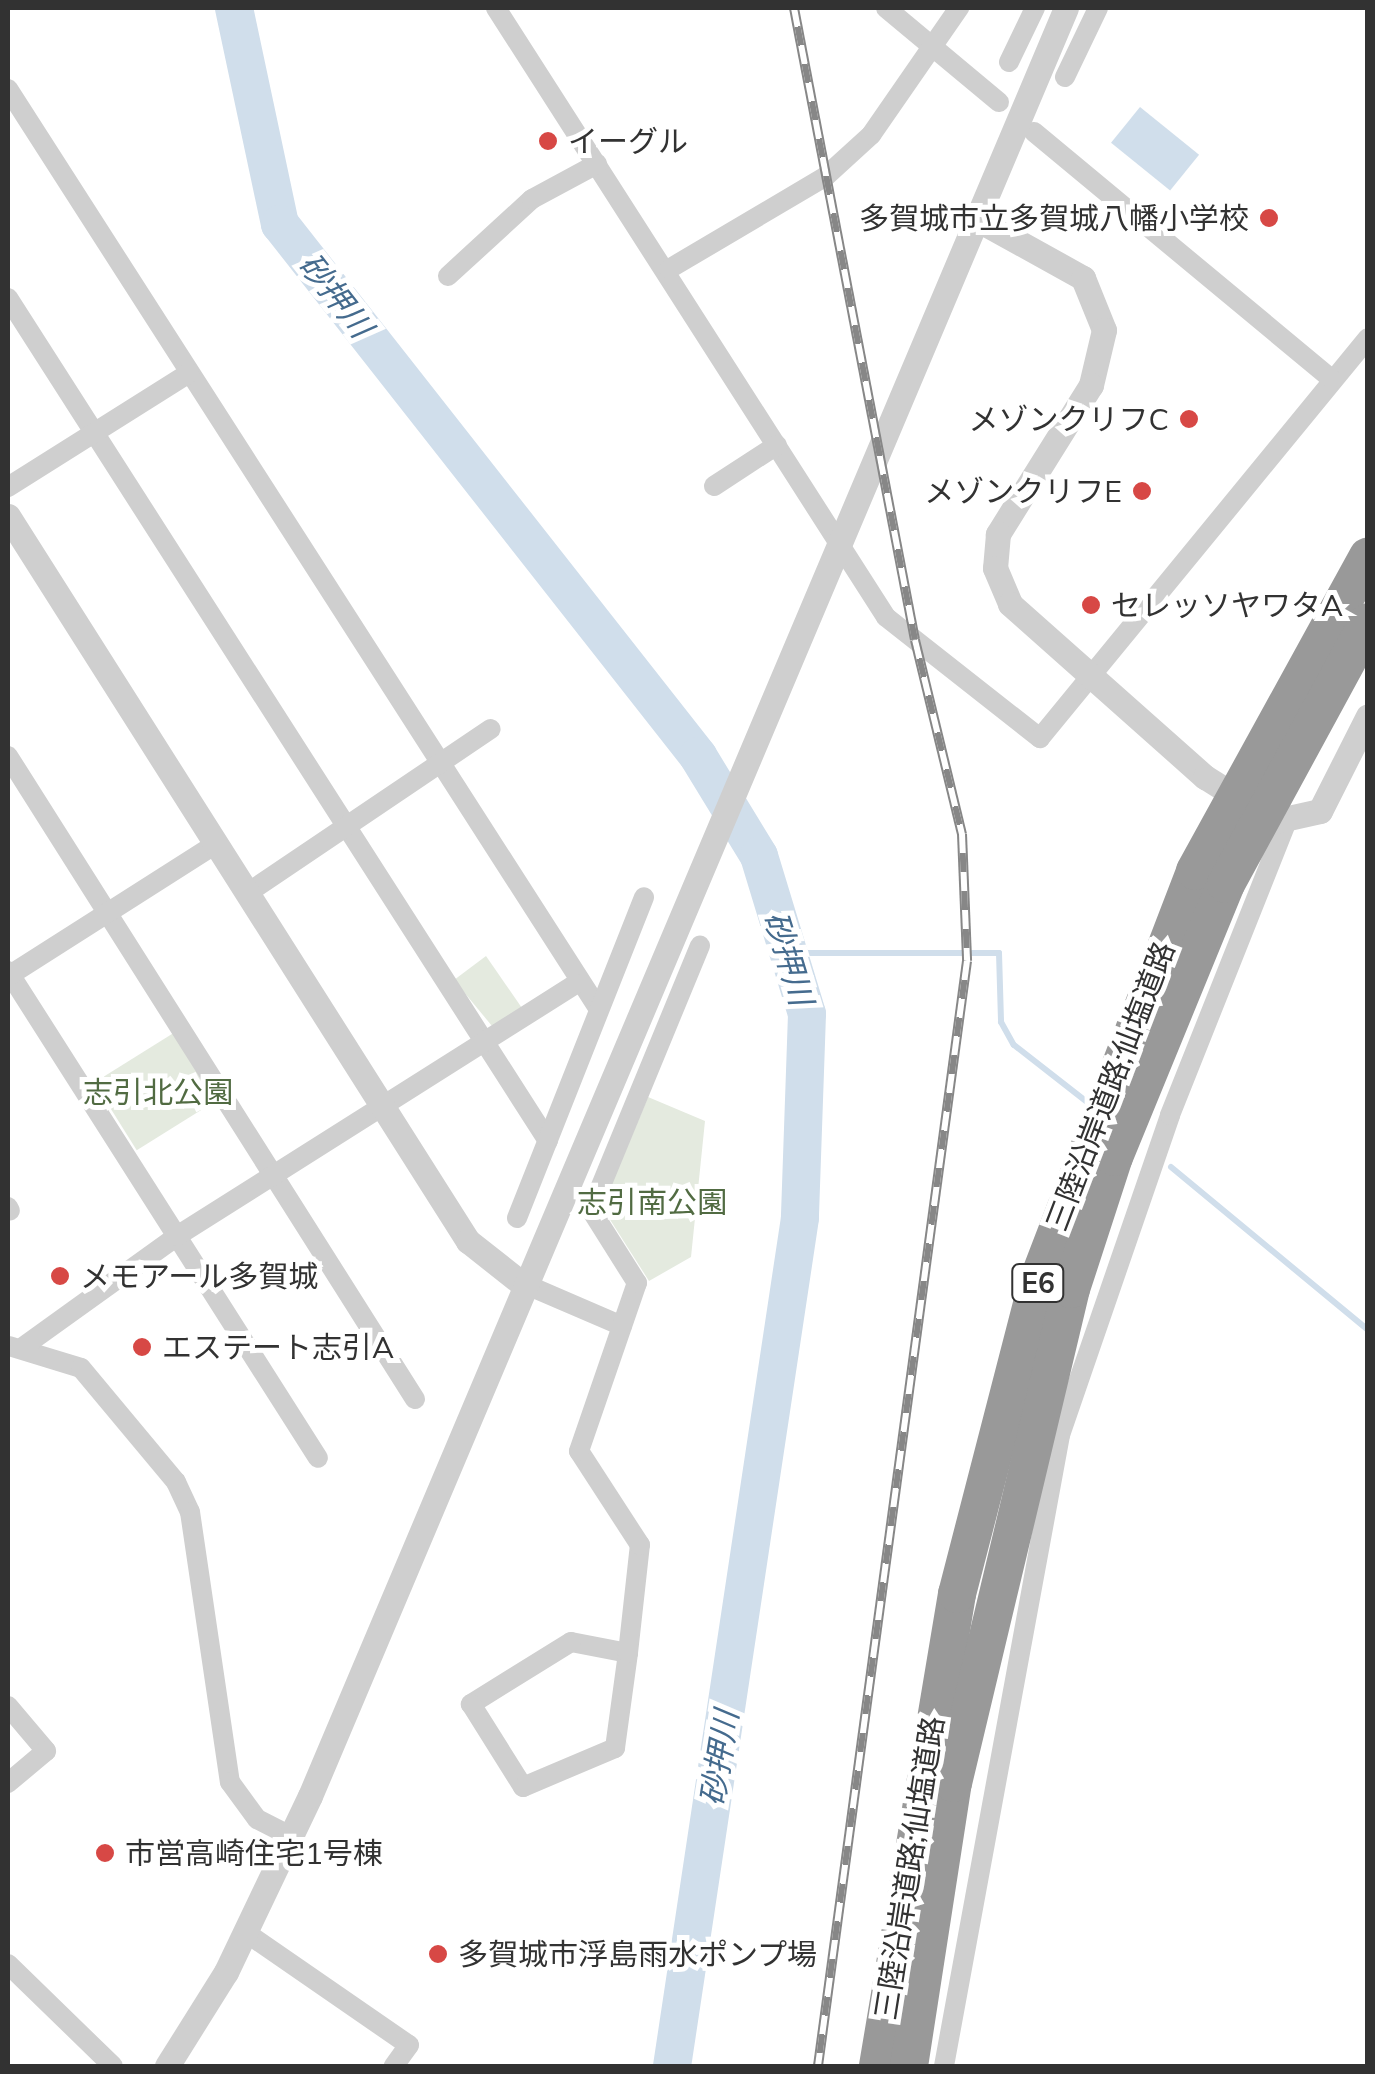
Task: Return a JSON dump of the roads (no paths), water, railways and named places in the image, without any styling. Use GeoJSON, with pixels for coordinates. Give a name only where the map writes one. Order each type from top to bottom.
{"type":"FeatureCollection","features":[{"type":"Feature","properties":{"kind":"highway","name":"三陸沿岸道路;仙塩道路"},"geometry":{"type":"LineString","coordinates":[[878,2066],[957,1594],[1040,1278],[1195,871],[1368,556]]}},
{"type":"Feature","properties":{"kind":"highway","name":"三陸沿岸道路;仙塩道路"},"geometry":{"type":"LineString","coordinates":[[909,2066],[953,1783],[1071,1288],[1114,1156],[1226,884],[1368,622]]}},
{"type":"Feature","properties":{"kind":"street"},"geometry":{"type":"LineString","coordinates":[[496,8],[669,269],[886,617],[1040,738],[1368,338]]}},
{"type":"Feature","properties":{"kind":"street"},"geometry":{"type":"LineString","coordinates":[[886,8],[1000,102]]}},
{"type":"Feature","properties":{"kind":"street"},"geometry":{"type":"LineString","coordinates":[[669,269],[826,176],[870,134],[959,8]]}},
{"type":"Feature","properties":{"kind":"street"},"geometry":{"type":"LineString","coordinates":[[1009,62],[1035,8]]}},
{"type":"Feature","properties":{"kind":"street"},"geometry":{"type":"LineString","coordinates":[[167,2066],[245,1932],[291,1836],[520,1282],[693,883],[972,217],[1066,8]]}},
{"type":"Feature","properties":{"kind":"street"},"geometry":{"type":"LineString","coordinates":[[1065,77],[1098,8]]}},
{"type":"Feature","properties":{"kind":"street"},"geometry":{"type":"LineString","coordinates":[[8,88],[576,984],[598,1008]]}},
{"type":"Feature","properties":{"kind":"street"},"geometry":{"type":"LineString","coordinates":[[1034,132],[1333,380]]}},
{"type":"Feature","properties":{"kind":"street"},"geometry":{"type":"LineString","coordinates":[[448,276],[532,198],[597,164]]}},
{"type":"Feature","properties":{"kind":"street"},"geometry":{"type":"LineString","coordinates":[[972,217],[1059,260],[1083,278],[1101,311],[1091,385],[1011,504],[994,568],[1010,604],[1088,680],[1205,777],[1288,821],[1320,811],[1368,716]]}},
{"type":"Feature","properties":{"kind":"street"},"geometry":{"type":"LineString","coordinates":[[8,298],[548,1142]]}},
{"type":"Feature","properties":{"kind":"street"},"geometry":{"type":"LineString","coordinates":[[8,487],[189,372]]}},
{"type":"Feature","properties":{"kind":"street"},"geometry":{"type":"LineString","coordinates":[[714,486],[777,445]]}},
{"type":"Feature","properties":{"kind":"street"},"geometry":{"type":"LineString","coordinates":[[8,516],[468,1241],[520,1282],[622,1326]]}},
{"type":"Feature","properties":{"kind":"street"},"geometry":{"type":"LineString","coordinates":[[246,894],[491,729]]}},
{"type":"Feature","properties":{"kind":"street"},"geometry":{"type":"LineString","coordinates":[[8,756],[276,1173],[415,1398]]}},
{"type":"Feature","properties":{"kind":"street"},"geometry":{"type":"LineString","coordinates":[[944,2066],[1060,1435],[1170,1115],[1288,821]]}},
{"type":"Feature","properties":{"kind":"street"},"geometry":{"type":"LineString","coordinates":[[214,845],[9,973],[318,1458]]}},
{"type":"Feature","properties":{"kind":"street"},"geometry":{"type":"LineString","coordinates":[[517,1218],[644,897]]}},
{"type":"Feature","properties":{"kind":"street"},"geometry":{"type":"LineString","coordinates":[[628,1653],[571,1642],[471,1704],[523,1786],[615,1748],[628,1653],[640,1545],[580,1451],[637,1283],[591,1210],[700,946]]}},
{"type":"Feature","properties":{"kind":"street"},"geometry":{"type":"LineString","coordinates":[[14,1347],[176,1236],[576,984]]}},
{"type":"Feature","properties":{"kind":"street"},"geometry":{"type":"LineString","coordinates":[[14,1347],[81,1368],[176,1482],[190,1512],[230,1782],[257,1820],[291,1836]]}},
{"type":"Feature","properties":{"kind":"street"},"geometry":{"type":"LineString","coordinates":[[8,1706],[46,1751],[8,1783]]}},
{"type":"Feature","properties":{"kind":"street"},"geometry":{"type":"LineString","coordinates":[[245,1932],[408,2045],[394,2066]]}},
{"type":"Feature","properties":{"kind":"street"},"geometry":{"type":"LineString","coordinates":[[8,1964],[113,2066]]}},
{"type":"Feature","properties":{"kind":"water"},"geometry":{"type":"Polygon","coordinates":[[[1140,107],[1199,155],[1170,191],[1111,143],[1140,107]]]}},
{"type":"Feature","properties":{"kind":"waterway","name":"砂押川"},"geometry":{"type":"LineString","coordinates":[[234,8],[280,224],[698,756],[759,856],[807,1014],[800,1218],[672,2066]]}},
{"type":"Feature","properties":{"kind":"waterway"},"geometry":{"type":"LineString","coordinates":[[792,953],[999,953],[1001,1022],[1014,1045],[1092,1106]]}},
{"type":"Feature","properties":{"kind":"waterway"},"geometry":{"type":"LineString","coordinates":[[1171,1167],[1368,1330]]}},
{"type":"Feature","properties":{"kind":"railway"},"geometry":{"type":"LineString","coordinates":[[794,8],[915,640],[962,834],[967,961],[818,2066]]}},
{"type":"Feature","properties":{"kind":"place","name":"イーグル"},"geometry":{"type":"Point","coordinates":[548,141]}},
{"type":"Feature","properties":{"kind":"place","name":"多賀城市立多賀城八幡小学校"},"geometry":{"type":"Point","coordinates":[1269,218]}},
{"type":"Feature","properties":{"kind":"place","name":"メゾンクリフC"},"geometry":{"type":"Point","coordinates":[1189,419]}},
{"type":"Feature","properties":{"kind":"place","name":"メゾンクリフE"},"geometry":{"type":"Point","coordinates":[1142,491]}},
{"type":"Feature","properties":{"kind":"place","name":"セレッソヤワタA"},"geometry":{"type":"Point","coordinates":[1091,605]}},
{"type":"Feature","properties":{"kind":"place","name":"メモアール多賀城"},"geometry":{"type":"Point","coordinates":[60,1276]}},
{"type":"Feature","properties":{"kind":"place","name":"エステート志引A"},"geometry":{"type":"Point","coordinates":[142,1347]}},
{"type":"Feature","properties":{"kind":"place","name":"市営高崎住宅1号棟"},"geometry":{"type":"Point","coordinates":[105,1853]}},
{"type":"Feature","properties":{"kind":"place","name":"多賀城市浮島雨水ポンプ場"},"geometry":{"type":"Point","coordinates":[438,1954]}},
{"type":"Feature","properties":{"kind":"park label","name":"志引北公園"},"geometry":{"type":"Point","coordinates":[158,1092]}},
{"type":"Feature","properties":{"kind":"park label","name":"志引南公園"},"geometry":{"type":"Point","coordinates":[652,1202]}}]}
